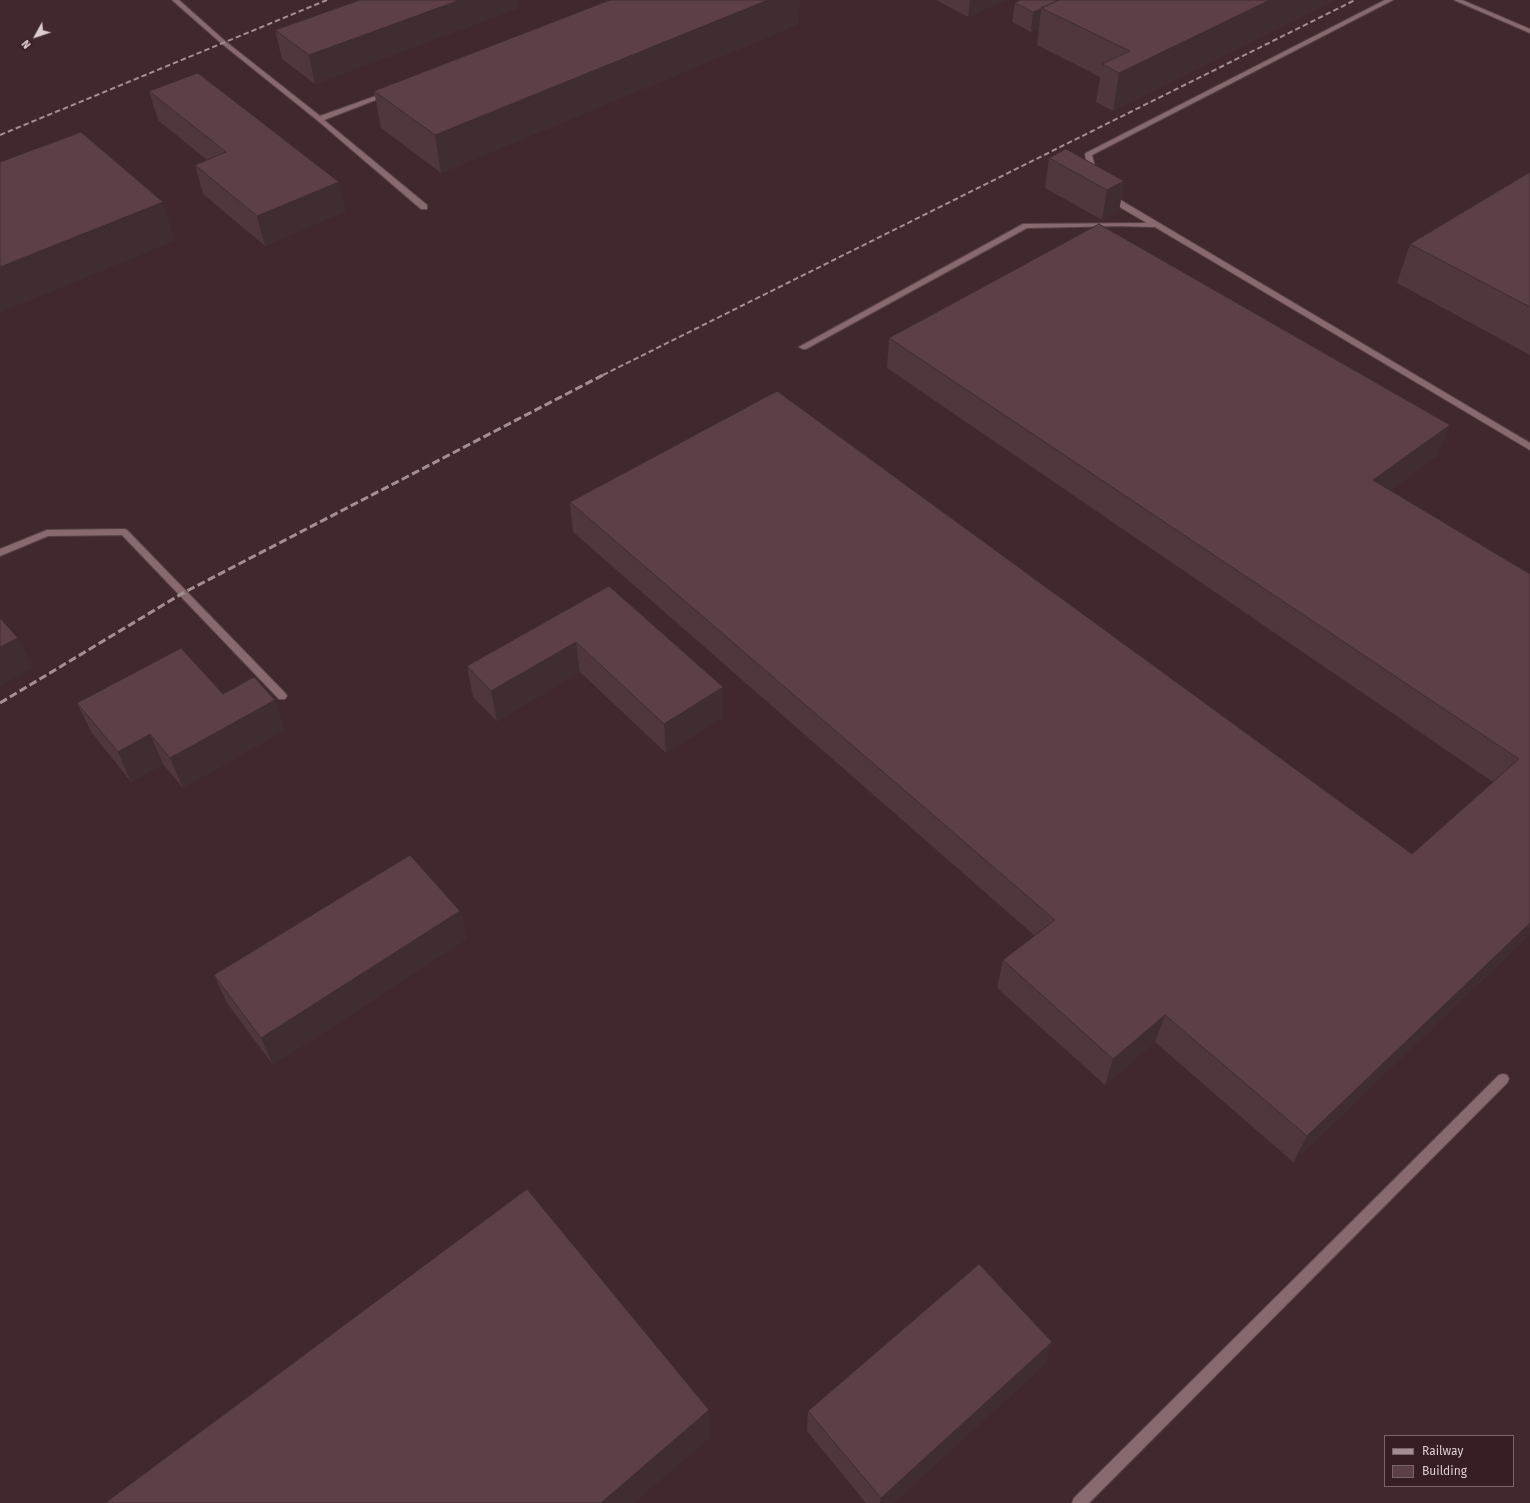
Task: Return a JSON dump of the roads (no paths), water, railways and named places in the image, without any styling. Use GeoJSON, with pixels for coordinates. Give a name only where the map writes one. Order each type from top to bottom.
{"type":"FeatureCollection","features":[{"type":"Feature","properties":{"kind":"lane"},"geometry":{"type":"LineString","coordinates":[[175,0],[223,42],[319,118],[424,207]]}},
{"type":"Feature","properties":{"kind":"lane"},"geometry":{"type":"LineString","coordinates":[[1094,181],[1088,154],[1390,0]]}},
{"type":"Feature","properties":{"kind":"lane"},"geometry":{"type":"LineString","coordinates":[[1457,0],[1530,31]]}},
{"type":"Feature","properties":{"kind":"lane"},"geometry":{"type":"LineString","coordinates":[[319,118],[393,91]]}},
{"type":"Feature","properties":{"kind":"lane"},"geometry":{"type":"LineString","coordinates":[[1102,192],[1530,447]]}},
{"type":"Feature","properties":{"kind":"lane"},"geometry":{"type":"LineString","coordinates":[[803,347],[1026,226],[1119,224],[1158,226]]}},
{"type":"Feature","properties":{"kind":"lane"},"geometry":{"type":"LineString","coordinates":[[0,553],[47,533],[124,532],[282,696]]}},
{"type":"Feature","properties":{"kind":"lane"},"geometry":{"type":"LineString","coordinates":[[1079,1503],[1503,1079]]}},
{"type":"Feature","properties":{"kind":"railway"},"geometry":{"type":"LineString","coordinates":[[0,135],[327,0]]}},
{"type":"Feature","properties":{"kind":"railway"},"geometry":{"type":"LineString","coordinates":[[605,374],[1355,0]]}},
{"type":"Feature","properties":{"kind":"railway"},"geometry":{"type":"LineString","coordinates":[[0,703],[183,593],[605,374]]}}]}
